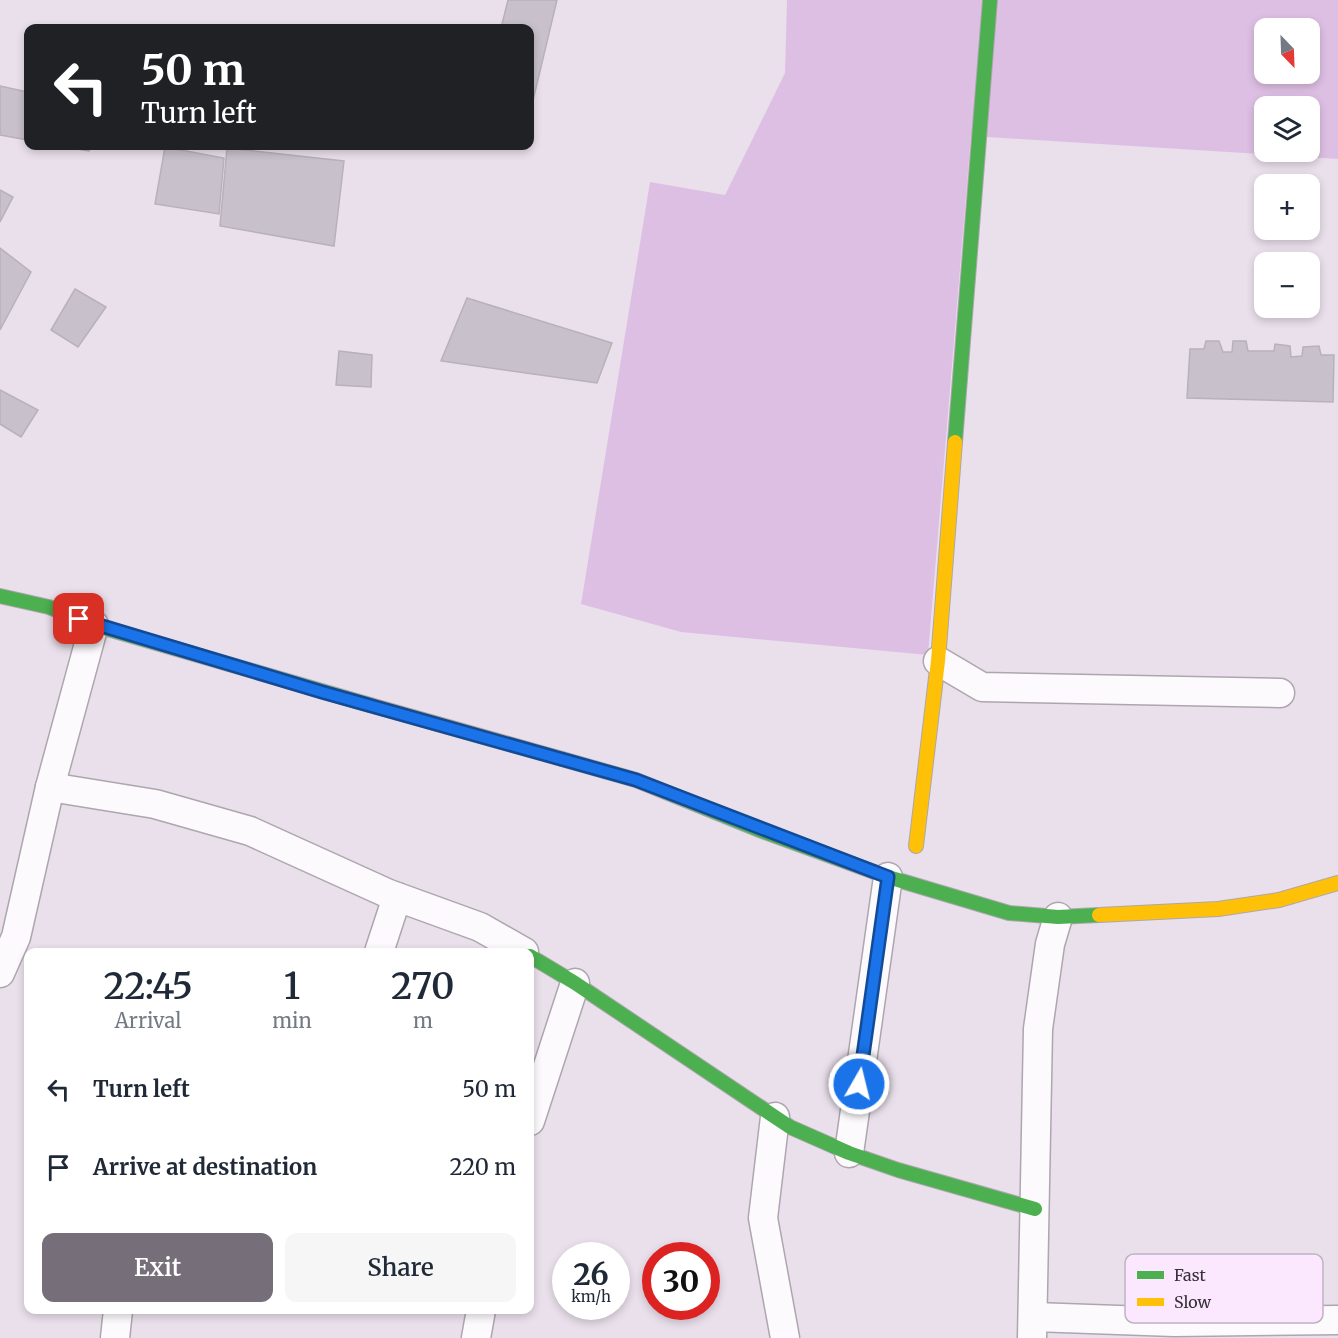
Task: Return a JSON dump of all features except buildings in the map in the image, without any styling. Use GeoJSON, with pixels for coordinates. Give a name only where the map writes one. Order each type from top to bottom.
{"type":"FeatureCollection","features":[{"type":"Feature","properties":{"kind":"street"},"geometry":{"type":"LineString","coordinates":[[916,846],[938,661],[990,0]]}},
{"type":"Feature","properties":{"kind":"street"},"geometry":{"type":"LineString","coordinates":[[0,596],[49,607],[94,625],[636,780],[888,877],[1009,913],[1058,917],[1218,909],[1279,900],[1338,883]]}},
{"type":"Feature","properties":{"kind":"street"},"geometry":{"type":"LineString","coordinates":[[0,973],[16,937],[50,787],[94,625]]}},
{"type":"Feature","properties":{"kind":"street"},"geometry":{"type":"LineString","coordinates":[[938,661],[982,687],[1280,693]]}},
{"type":"Feature","properties":{"kind":"street"},"geometry":{"type":"LineString","coordinates":[[50,787],[155,804],[250,831],[397,897],[480,927],[517,948]]}},
{"type":"Feature","properties":{"kind":"street"},"geometry":{"type":"LineString","coordinates":[[849,1153],[888,877]]}},
{"type":"Feature","properties":{"kind":"street"},"geometry":{"type":"LineString","coordinates":[[380,948],[397,897]]}},
{"type":"Feature","properties":{"kind":"street"},"geometry":{"type":"LineString","coordinates":[[1058,917],[1050,944],[1038,1029],[1033,1328],[1150,1323]]}},
{"type":"Feature","properties":{"kind":"street"},"geometry":{"type":"LineString","coordinates":[[534,958],[575,983],[790,1127],[849,1153],[1035,1209]]}},
{"type":"Feature","properties":{"kind":"street"},"geometry":{"type":"LineString","coordinates":[[534,1109],[575,983]]}},
{"type":"Feature","properties":{"kind":"street"},"geometry":{"type":"LineString","coordinates":[[775,1117],[763,1218],[785,1338]]}},
{"type":"Feature","properties":{"kind":"street"},"geometry":{"type":"LineString","coordinates":[[115,1338],[118,1314]]}},
{"type":"Feature","properties":{"kind":"street"},"geometry":{"type":"LineString","coordinates":[[476,1338],[479,1314]]}},
{"type":"Feature","properties":{"kind":"street"},"geometry":{"type":"LineString","coordinates":[[1323,1320],[1338,1320]]}},
{"type":"Feature","properties":{"kind":"shaded area"},"geometry":{"type":"Polygon","coordinates":[[[787,0],[1338,0],[1338,159],[1320,158],[1320,96],[1254,96],[1254,154],[971,136],[928,655],[681,632],[581,604],[650,182],[725,195],[785,73],[787,0]]]}},
{"type":"Feature","properties":{"kind":"traffic: fast"},"geometry":{"type":"LineString","coordinates":[[955,442],[990,0]]}},
{"type":"Feature","properties":{"kind":"traffic: fast"},"geometry":{"type":"LineString","coordinates":[[0,596],[49,607],[94,625],[370,705]]}},
{"type":"Feature","properties":{"kind":"traffic: fast"},"geometry":{"type":"LineString","coordinates":[[562,759],[636,780],[762,831],[888,877],[1009,913],[1058,917],[1099,915]]}},
{"type":"Feature","properties":{"kind":"traffic: fast"},"geometry":{"type":"LineString","coordinates":[[534,958],[575,983],[790,1127],[849,1153],[898,1170],[1035,1209]]}},
{"type":"Feature","properties":{"kind":"traffic: slow"},"geometry":{"type":"LineString","coordinates":[[916,846],[938,661],[955,442]]}},
{"type":"Feature","properties":{"kind":"traffic: slow"},"geometry":{"type":"LineString","coordinates":[[370,705],[562,759]]}},
{"type":"Feature","properties":{"kind":"traffic: slow"},"geometry":{"type":"LineString","coordinates":[[1099,915],[1218,909],[1279,900],[1338,883]]}},
{"type":"Feature","properties":{"kind":"route"},"geometry":{"type":"LineString","coordinates":[[79,619],[322,692],[636,780],[762,831],[888,877],[859,1084]]}}]}
